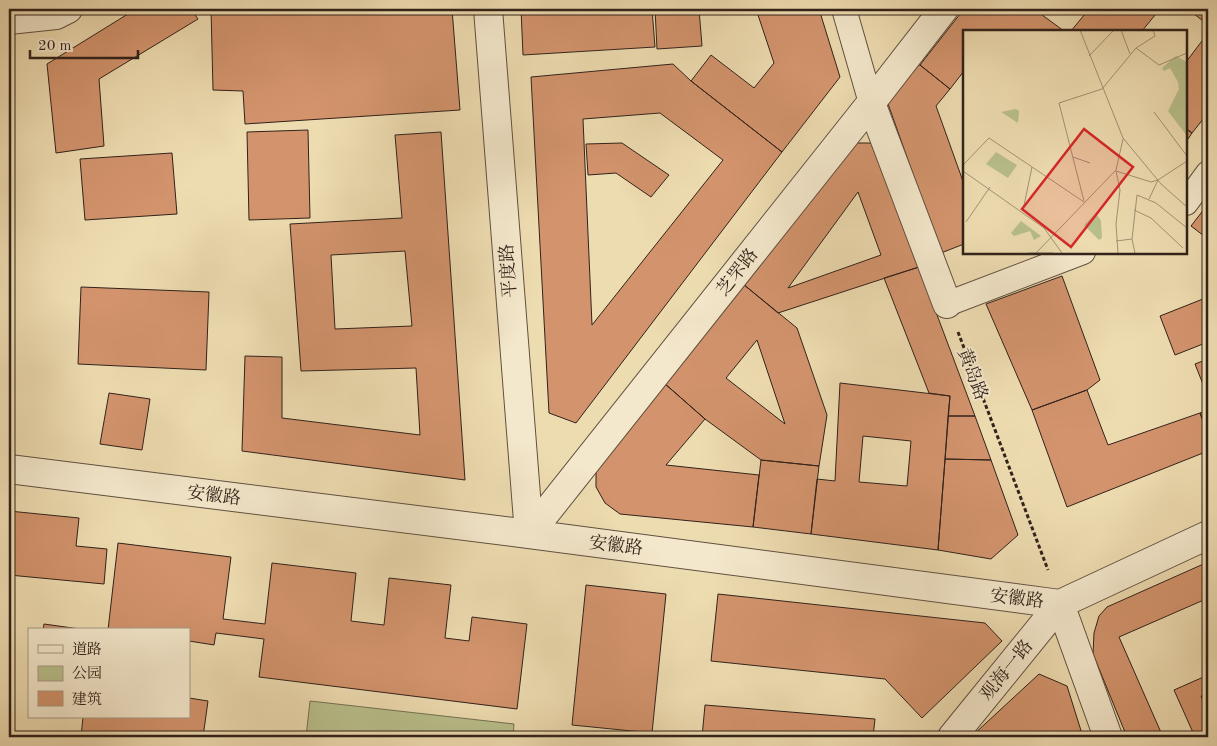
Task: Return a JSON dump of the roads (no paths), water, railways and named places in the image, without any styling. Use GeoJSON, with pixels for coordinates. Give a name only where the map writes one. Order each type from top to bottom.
{"type":"FeatureCollection","features":[{"type":"Feature","properties":{"kind":"street"},"geometry":{"type":"LineString","coordinates":[[9,20],[56,15],[68,9]]}},
{"type":"Feature","properties":{"kind":"street","name":"平度路"},"geometry":{"type":"LineString","coordinates":[[488,9],[529,534]]}},
{"type":"Feature","properties":{"kind":"street"},"geometry":{"type":"LineString","coordinates":[[844,9],[871,103],[947,304],[1078,254]]}},
{"type":"Feature","properties":{"kind":"street","name":"芝罘路"},"geometry":{"type":"LineString","coordinates":[[529,534],[944,9]]}},
{"type":"Feature","properties":{"kind":"street"},"geometry":{"type":"LineString","coordinates":[[1187,202],[1208,174]]}},
{"type":"Feature","properties":{"kind":"street","name":"安徽路"},"geometry":{"type":"LineString","coordinates":[[9,469],[529,534],[1060,604],[1208,534]]}},
{"type":"Feature","properties":{"kind":"street"},"geometry":{"type":"LineString","coordinates":[[1060,604],[1108,737]]}},
{"type":"Feature","properties":{"kind":"street","name":"观海一路"},"geometry":{"type":"LineString","coordinates":[[952,737],[1060,604]]}}]}
